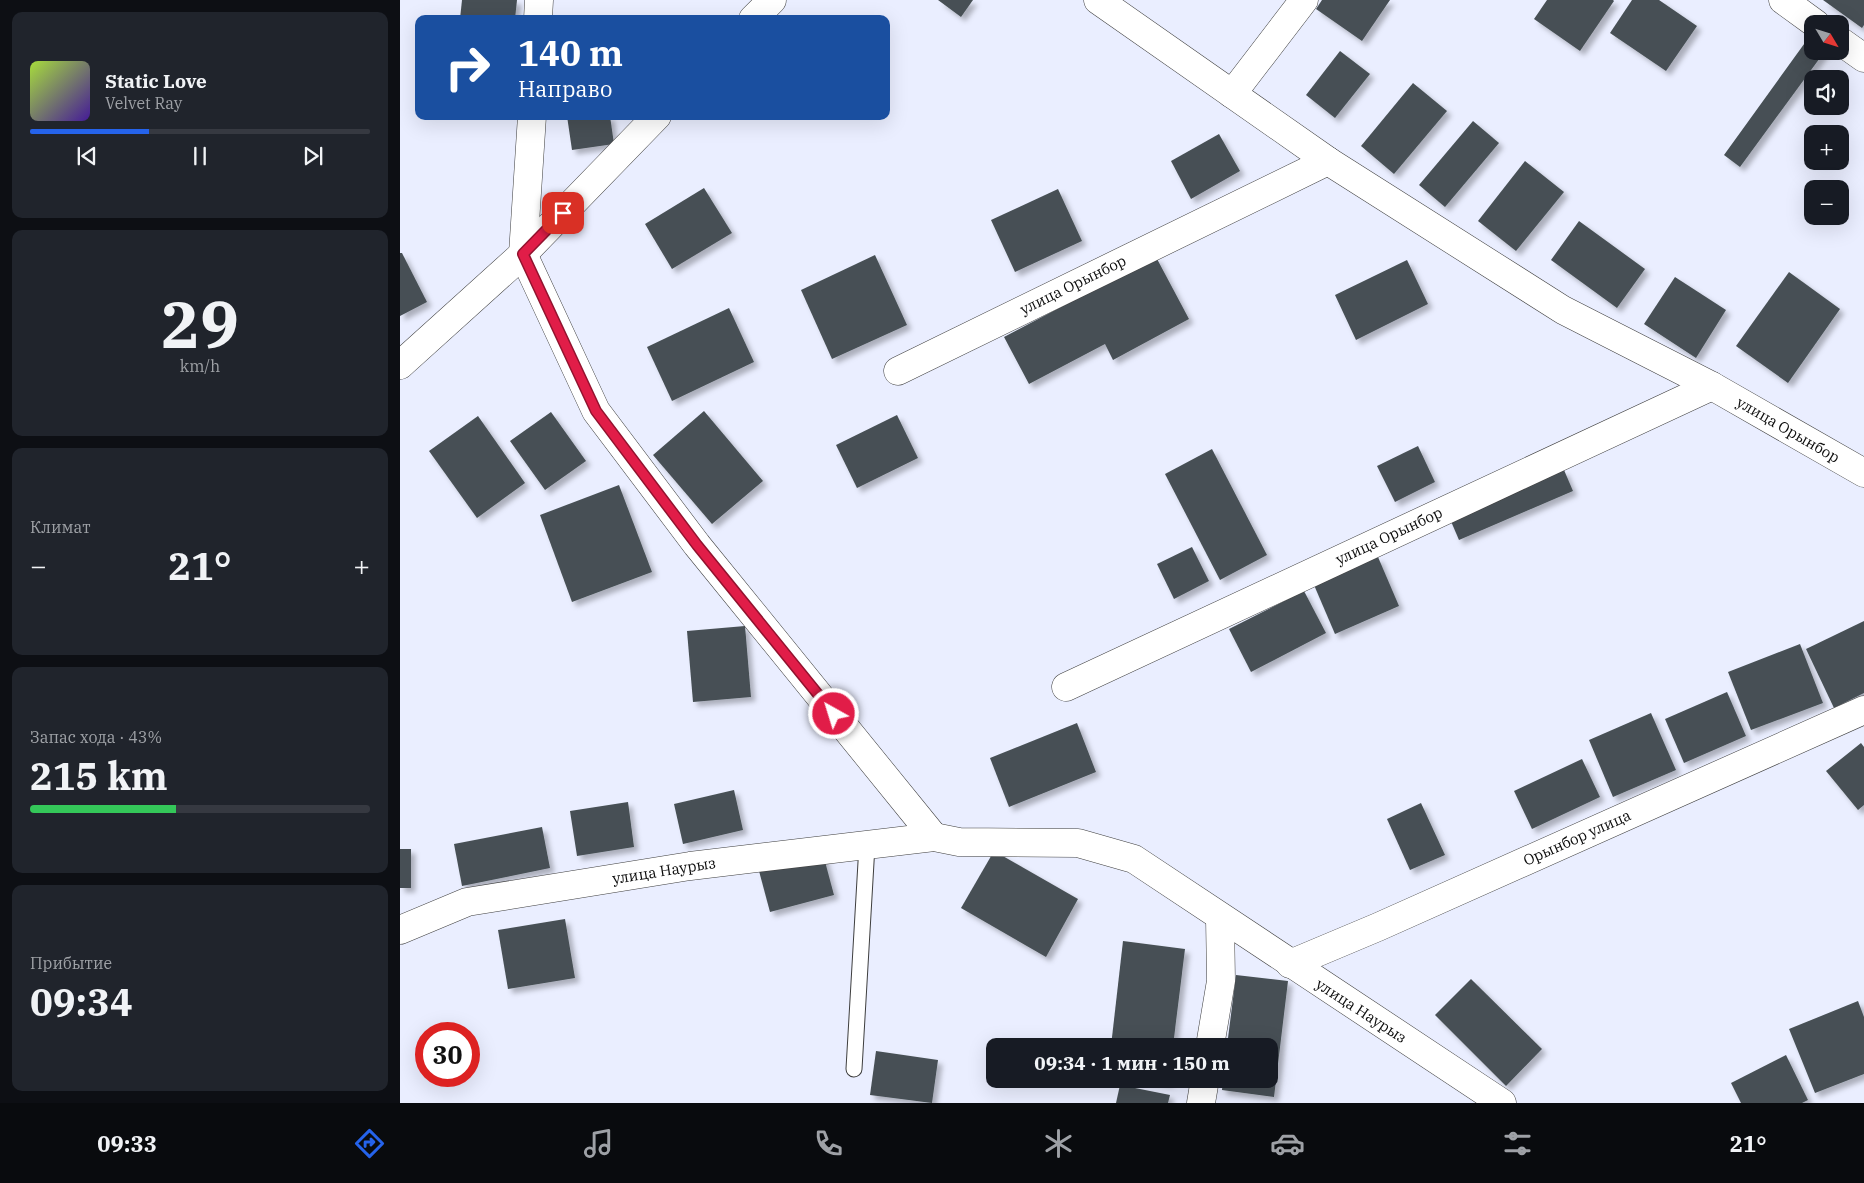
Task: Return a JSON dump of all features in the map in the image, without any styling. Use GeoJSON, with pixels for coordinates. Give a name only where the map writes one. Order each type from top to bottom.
{"type":"FeatureCollection","features":[{"type":"Feature","properties":{"kind":"street"},"geometry":{"type":"LineString","coordinates":[[538,15],[539,0]]}},
{"type":"Feature","properties":{"kind":"street"},"geometry":{"type":"LineString","coordinates":[[757,15],[772,0]]}},
{"type":"Feature","properties":{"kind":"street","name":"улица Орынбор"},"geometry":{"type":"LineString","coordinates":[[1098,0],[1328,161],[1563,310],[1712,386],[1864,473]]}},
{"type":"Feature","properties":{"kind":"street"},"geometry":{"type":"LineString","coordinates":[[1232,94],[1304,0]]}},
{"type":"Feature","properties":{"kind":"street"},"geometry":{"type":"LineString","coordinates":[[1783,0],[1804,15]]}},
{"type":"Feature","properties":{"kind":"street"},"geometry":{"type":"LineString","coordinates":[[1849,47],[1864,58]]}},
{"type":"Feature","properties":{"kind":"street"},"geometry":{"type":"LineString","coordinates":[[532,120],[523,254],[596,411],[697,545],[934,837]]}},
{"type":"Feature","properties":{"kind":"street"},"geometry":{"type":"LineString","coordinates":[[400,365],[523,254],[653,120]]}},
{"type":"Feature","properties":{"kind":"street","name":"улица Орынбор"},"geometry":{"type":"LineString","coordinates":[[898,370],[1328,161]]}},
{"type":"Feature","properties":{"kind":"street","name":"улица Орынбор"},"geometry":{"type":"LineString","coordinates":[[1066,687],[1712,386]]}},
{"type":"Feature","properties":{"kind":"street","name":"Орынбор улица"},"geometry":{"type":"LineString","coordinates":[[1290,964],[1378,927],[1864,710]]}},
{"type":"Feature","properties":{"kind":"street","name":"улица Наурыз"},"geometry":{"type":"LineString","coordinates":[[400,930],[467,902],[690,866],[934,837],[959,842],[1078,842],[1134,859],[1220,918],[1502,1103]]}},
{"type":"Feature","properties":{"kind":"street"},"geometry":{"type":"LineString","coordinates":[[1211,1038],[1221,980],[1220,918]]}},
{"type":"Feature","properties":{"kind":"street"},"geometry":{"type":"LineString","coordinates":[[1201,1103],[1204,1088]]}},
{"type":"Feature","properties":{"kind":"lane"},"geometry":{"type":"LineString","coordinates":[[854,1069],[866,845]]}},
{"type":"Feature","properties":{"kind":"building"},"geometry":{"type":"Polygon","coordinates":[[[462,0],[517,0],[515,15],[460,15],[462,0]]]}},
{"type":"Feature","properties":{"kind":"building"},"geometry":{"type":"Polygon","coordinates":[[[938,0],[973,0],[961,17],[938,0]]]}},
{"type":"Feature","properties":{"kind":"building"},"geometry":{"type":"Polygon","coordinates":[[[1322,0],[1390,0],[1362,41],[1316,9],[1322,0]]]}},
{"type":"Feature","properties":{"kind":"building"},"geometry":{"type":"Polygon","coordinates":[[[1547,0],[1614,1],[1580,51],[1534,19],[1547,0]]]}},
{"type":"Feature","properties":{"kind":"building"},"geometry":{"type":"Polygon","coordinates":[[[1632,0],[1659,0],[1697,26],[1666,71],[1610,33],[1632,0]]]}},
{"type":"Feature","properties":{"kind":"building"},"geometry":{"type":"Polygon","coordinates":[[[1823,0],[1864,0],[1864,25],[1862,28],[1849,19],[1849,15],[1844,15],[1823,0]]]}},
{"type":"Feature","properties":{"kind":"building"},"geometry":{"type":"Polygon","coordinates":[[[1804,44],[1804,60],[1818,60],[1811,70],[1804,70],[1804,80],[1740,167],[1724,155],[1804,44]]]}},
{"type":"Feature","properties":{"kind":"building"},"geometry":{"type":"Polygon","coordinates":[[[1340,51],[1370,74],[1335,118],[1306,95],[1340,51]]]}},
{"type":"Feature","properties":{"kind":"building"},"geometry":{"type":"Polygon","coordinates":[[[1413,83],[1447,111],[1394,174],[1361,146],[1413,83]]]}},
{"type":"Feature","properties":{"kind":"building"},"geometry":{"type":"Polygon","coordinates":[[[568,120],[611,120],[614,144],[572,150],[568,120]]]}},
{"type":"Feature","properties":{"kind":"building"},"geometry":{"type":"Polygon","coordinates":[[[1473,121],[1499,143],[1445,207],[1419,185],[1473,121]]]}},
{"type":"Feature","properties":{"kind":"building"},"geometry":{"type":"Polygon","coordinates":[[[1219,134],[1240,171],[1191,199],[1171,161],[1219,134]]]}},
{"type":"Feature","properties":{"kind":"building"},"geometry":{"type":"Polygon","coordinates":[[[1525,161],[1564,192],[1516,251],[1478,221],[1525,161]]]}},
{"type":"Feature","properties":{"kind":"building"},"geometry":{"type":"Polygon","coordinates":[[[704,188],[732,233],[672,269],[645,224],[704,188]]]}},
{"type":"Feature","properties":{"kind":"building"},"geometry":{"type":"Polygon","coordinates":[[[1058,189],[1082,241],[1015,272],[991,220],[1058,189]]]}},
{"type":"Feature","properties":{"kind":"building"},"geometry":{"type":"Polygon","coordinates":[[[1579,221],[1645,269],[1617,308],[1551,260],[1579,221]]]}},
{"type":"Feature","properties":{"kind":"building"},"geometry":{"type":"Polygon","coordinates":[[[400,253],[402,253],[427,302],[400,316],[400,253]]]}},
{"type":"Feature","properties":{"kind":"building"},"geometry":{"type":"Polygon","coordinates":[[[875,255],[907,325],[832,359],[801,290],[875,255]]]}},
{"type":"Feature","properties":{"kind":"building"},"geometry":{"type":"Polygon","coordinates":[[[1156,257],[1189,319],[1113,360],[1105,344],[1029,384],[1004,337],[1156,257]]]}},
{"type":"Feature","properties":{"kind":"building"},"geometry":{"type":"Polygon","coordinates":[[[1407,260],[1428,304],[1356,340],[1335,295],[1407,260]]]}},
{"type":"Feature","properties":{"kind":"building"},"geometry":{"type":"Polygon","coordinates":[[[1789,272],[1840,309],[1788,383],[1736,346],[1789,272]]]}},
{"type":"Feature","properties":{"kind":"building"},"geometry":{"type":"Polygon","coordinates":[[[1675,277],[1726,310],[1696,358],[1644,324],[1675,277]]]}},
{"type":"Feature","properties":{"kind":"building"},"geometry":{"type":"Polygon","coordinates":[[[729,308],[754,362],[672,401],[647,347],[729,308]]]}},
{"type":"Feature","properties":{"kind":"building"},"geometry":{"type":"Polygon","coordinates":[[[704,411],[763,481],[712,524],[653,455],[704,411]]]}},
{"type":"Feature","properties":{"kind":"building"},"geometry":{"type":"Polygon","coordinates":[[[551,412],[586,461],[545,490],[510,441],[551,412]]]}},
{"type":"Feature","properties":{"kind":"building"},"geometry":{"type":"Polygon","coordinates":[[[897,415],[918,458],[857,488],[836,445],[897,415]]]}},
{"type":"Feature","properties":{"kind":"building"},"geometry":{"type":"Polygon","coordinates":[[[478,416],[525,483],[477,518],[429,451],[478,416]]]}},
{"type":"Feature","properties":{"kind":"building"},"geometry":{"type":"Polygon","coordinates":[[[1418,446],[1435,482],[1395,502],[1377,466],[1418,446]]]}},
{"type":"Feature","properties":{"kind":"building"},"geometry":{"type":"Polygon","coordinates":[[[1212,449],[1267,555],[1220,580],[1165,474],[1212,449]]]}},
{"type":"Feature","properties":{"kind":"building"},"geometry":{"type":"Polygon","coordinates":[[[1564,470],[1573,491],[1459,540],[1450,519],[1564,470]]]}},
{"type":"Feature","properties":{"kind":"building"},"geometry":{"type":"Polygon","coordinates":[[[619,485],[652,572],[572,602],[540,515],[619,485]]]}},
{"type":"Feature","properties":{"kind":"building"},"geometry":{"type":"Polygon","coordinates":[[[1192,547],[1209,581],[1174,599],[1157,564],[1192,547]]]}},
{"type":"Feature","properties":{"kind":"building"},"geometry":{"type":"Polygon","coordinates":[[[1378,557],[1399,606],[1335,634],[1314,585],[1378,557]]]}},
{"type":"Feature","properties":{"kind":"building"},"geometry":{"type":"Polygon","coordinates":[[[1304,591],[1326,633],[1251,672],[1229,629],[1304,591]]]}},
{"type":"Feature","properties":{"kind":"building"},"geometry":{"type":"Polygon","coordinates":[[[1864,621],[1864,693],[1834,708],[1806,649],[1864,621]]]}},
{"type":"Feature","properties":{"kind":"building"},"geometry":{"type":"Polygon","coordinates":[[[745,626],[751,697],[693,702],[687,631],[745,626]]]}},
{"type":"Feature","properties":{"kind":"building"},"geometry":{"type":"Polygon","coordinates":[[[1800,644],[1823,703],[1751,730],[1728,672],[1800,644]]]}},
{"type":"Feature","properties":{"kind":"building"},"geometry":{"type":"Polygon","coordinates":[[[1727,692],[1746,736],[1684,763],[1665,719],[1727,692]]]}},
{"type":"Feature","properties":{"kind":"building"},"geometry":{"type":"Polygon","coordinates":[[[1651,713],[1676,770],[1613,797],[1589,740],[1651,713]]]}},
{"type":"Feature","properties":{"kind":"building"},"geometry":{"type":"Polygon","coordinates":[[[1077,723],[1096,772],[1009,807],[990,758],[1077,723]]]}},
{"type":"Feature","properties":{"kind":"building"},"geometry":{"type":"Polygon","coordinates":[[[1861,743],[1864,747],[1864,805],[1858,810],[1826,771],[1861,743]]]}},
{"type":"Feature","properties":{"kind":"building"},"geometry":{"type":"Polygon","coordinates":[[[1582,759],[1600,797],[1532,829],[1514,791],[1582,759]]]}},
{"type":"Feature","properties":{"kind":"building"},"geometry":{"type":"Polygon","coordinates":[[[734,790],[743,830],[683,844],[674,804],[734,790]]]}},
{"type":"Feature","properties":{"kind":"building"},"geometry":{"type":"Polygon","coordinates":[[[628,802],[634,847],[577,856],[570,811],[628,802]]]}},
{"type":"Feature","properties":{"kind":"building"},"geometry":{"type":"Polygon","coordinates":[[[1421,803],[1445,855],[1410,870],[1387,819],[1421,803]]]}},
{"type":"Feature","properties":{"kind":"building"},"geometry":{"type":"Polygon","coordinates":[[[542,827],[550,868],[462,886],[454,844],[542,827]]]}},
{"type":"Feature","properties":{"kind":"building"},"geometry":{"type":"Polygon","coordinates":[[[400,849],[411,849],[411,888],[400,888],[400,849]]]}},
{"type":"Feature","properties":{"kind":"building"},"geometry":{"type":"Polygon","coordinates":[[[994,851],[1078,899],[1046,957],[961,908],[994,851]]]}},
{"type":"Feature","properties":{"kind":"building"},"geometry":{"type":"Polygon","coordinates":[[[823,854],[834,895],[770,912],[759,871],[823,854]]]}},
{"type":"Feature","properties":{"kind":"building"},"geometry":{"type":"Polygon","coordinates":[[[565,919],[575,978],[508,989],[498,930],[565,919]]]}},
{"type":"Feature","properties":{"kind":"building"},"geometry":{"type":"Polygon","coordinates":[[[1123,941],[1185,949],[1174,1038],[1112,1038],[1123,941]]]}},
{"type":"Feature","properties":{"kind":"building"},"geometry":{"type":"Polygon","coordinates":[[[1236,975],[1288,981],[1278,1064],[1278,1038],[1228,1038],[1236,975]]]}},
{"type":"Feature","properties":{"kind":"building"},"geometry":{"type":"Polygon","coordinates":[[[1471,979],[1542,1049],[1506,1086],[1435,1015],[1471,979]]]}},
{"type":"Feature","properties":{"kind":"building"},"geometry":{"type":"Polygon","coordinates":[[[1858,1001],[1864,1017],[1864,1074],[1815,1093],[1789,1029],[1858,1001]]]}},
{"type":"Feature","properties":{"kind":"building"},"geometry":{"type":"Polygon","coordinates":[[[876,1051],[938,1060],[932,1103],[870,1095],[876,1051]]]}},
{"type":"Feature","properties":{"kind":"building"},"geometry":{"type":"Polygon","coordinates":[[[1786,1055],[1808,1100],[1802,1103],[1741,1103],[1731,1083],[1786,1055]]]}},
{"type":"Feature","properties":{"kind":"building"},"geometry":{"type":"Polygon","coordinates":[[[1119,1088],[1135,1088],[1170,1095],[1168,1103],[1116,1103],[1119,1088]]]}},
{"type":"Feature","properties":{"kind":"building"},"geometry":{"type":"Polygon","coordinates":[[[1222,1088],[1275,1088],[1274,1097],[1222,1090],[1222,1088]]]}},
{"type":"Feature","properties":{"kind":"route"},"geometry":{"type":"LineString","coordinates":[[563,213],[523,254],[596,411],[697,545],[834,714]]}}]}
